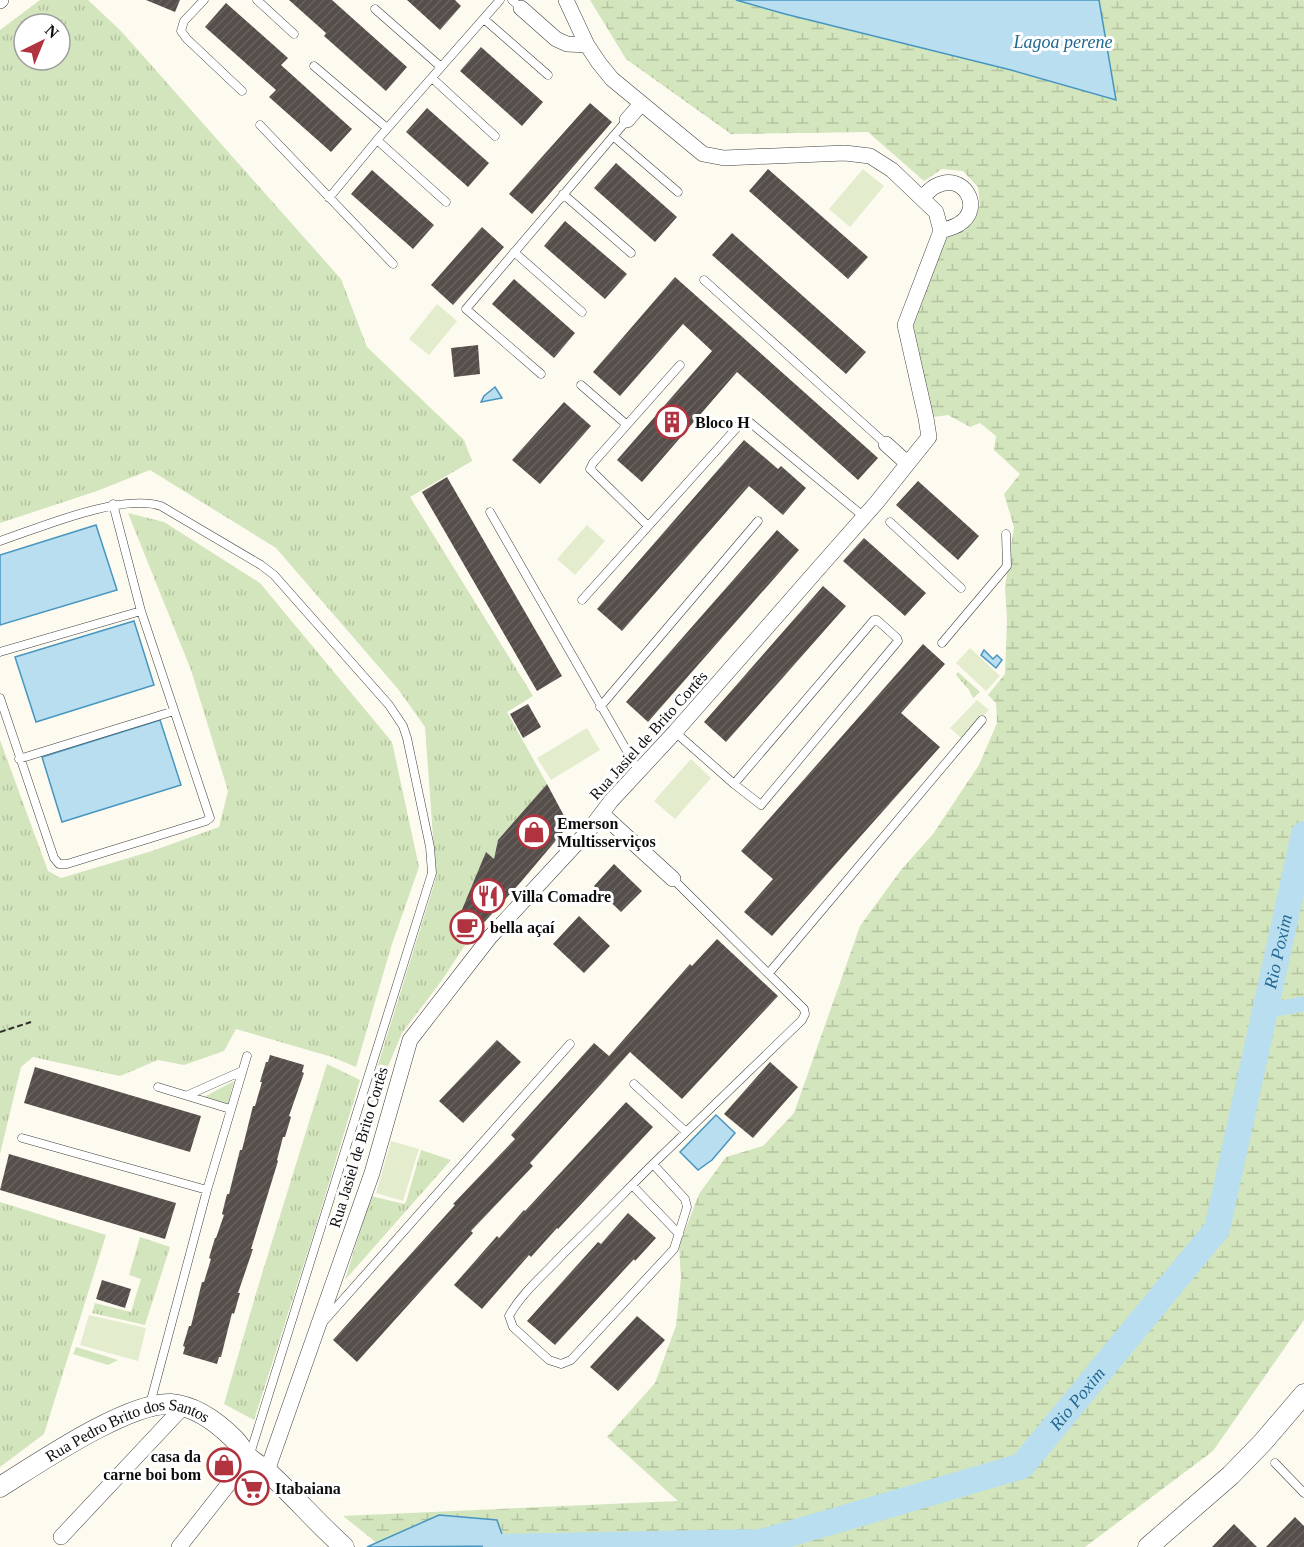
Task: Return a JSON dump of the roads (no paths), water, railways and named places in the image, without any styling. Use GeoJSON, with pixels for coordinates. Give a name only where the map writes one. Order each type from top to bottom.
{"type":"FeatureCollection","features":[{"type":"Feature","properties":{"kind":"street"},"geometry":{"type":"LineString","coordinates":[[566,0],[587,45],[612,79],[703,154],[724,158],[845,153],[870,156],[892,170],[921,198],[936,212],[941,231],[960,224],[969,213],[971,199],[963,187],[950,182],[936,186],[921,198]]}},
{"type":"Feature","properties":{"kind":"street"},"geometry":{"type":"LineString","coordinates":[[517,4],[556,39],[567,44],[587,45]]}},
{"type":"Feature","properties":{"kind":"street"},"geometry":{"type":"LineString","coordinates":[[627,120],[641,104]]}},
{"type":"Feature","properties":{"kind":"street","name":"Rua Jasiel de Brito Cortês"},"geometry":{"type":"LineString","coordinates":[[267,1471],[372,1173],[410,1040],[490,937],[675,732],[925,442],[929,433],[905,325],[941,231]]}},
{"type":"Feature","properties":{"kind":"street"},"geometry":{"type":"LineString","coordinates":[[886,444],[907,463]]}},
{"type":"Feature","properties":{"kind":"street"},"geometry":{"type":"LineString","coordinates":[[602,814],[673,879]]}},
{"type":"Feature","properties":{"kind":"street"},"geometry":{"type":"LineString","coordinates":[[1148,1547],[1231,1475],[1304,1394]]}},
{"type":"Feature","properties":{"kind":"street","name":"Rua Pedro Brito dos Santos"},"geometry":{"type":"LineString","coordinates":[[0,1487],[52,1453],[118,1419],[160,1405],[183,1407],[217,1423],[235,1440],[249,1458],[267,1471],[339,1543]]}},
{"type":"Feature","properties":{"kind":"street"},"geometry":{"type":"LineString","coordinates":[[61,1537],[183,1407]]}},
{"type":"Feature","properties":{"kind":"street"},"geometry":{"type":"LineString","coordinates":[[179,1547],[249,1458]]}},
{"type":"Feature","properties":{"kind":"lane"},"geometry":{"type":"LineString","coordinates":[[204,0],[184,21],[181,31],[242,91]]}},
{"type":"Feature","properties":{"kind":"lane"},"geometry":{"type":"LineString","coordinates":[[257,0],[294,34]]}},
{"type":"Feature","properties":{"kind":"lane"},"geometry":{"type":"LineString","coordinates":[[329,198],[387,128],[500,0]]}},
{"type":"Feature","properties":{"kind":"lane"},"geometry":{"type":"LineString","coordinates":[[375,9],[441,67]]}},
{"type":"Feature","properties":{"kind":"lane"},"geometry":{"type":"LineString","coordinates":[[484,19],[548,75]]}},
{"type":"Feature","properties":{"kind":"lane"},"geometry":{"type":"LineString","coordinates":[[314,66],[387,128]]}},
{"type":"Feature","properties":{"kind":"lane"},"geometry":{"type":"LineString","coordinates":[[432,78],[495,136]]}},
{"type":"Feature","properties":{"kind":"lane"},"geometry":{"type":"LineString","coordinates":[[541,374],[466,309],[627,120]]}},
{"type":"Feature","properties":{"kind":"lane"},"geometry":{"type":"LineString","coordinates":[[260,125],[393,264]]}},
{"type":"Feature","properties":{"kind":"lane"},"geometry":{"type":"LineString","coordinates":[[613,136],[678,192]]}},
{"type":"Feature","properties":{"kind":"lane"},"geometry":{"type":"LineString","coordinates":[[377,140],[446,202]]}},
{"type":"Feature","properties":{"kind":"lane"},"geometry":{"type":"LineString","coordinates":[[563,194],[631,253]]}},
{"type":"Feature","properties":{"kind":"lane"},"geometry":{"type":"LineString","coordinates":[[514,252],[582,312]]}},
{"type":"Feature","properties":{"kind":"lane"},"geometry":{"type":"LineString","coordinates":[[704,280],[886,444]]}},
{"type":"Feature","properties":{"kind":"lane"},"geometry":{"type":"LineString","coordinates":[[648,526],[590,469],[680,365]]}},
{"type":"Feature","properties":{"kind":"lane"},"geometry":{"type":"LineString","coordinates":[[581,385],[627,425]]}},
{"type":"Feature","properties":{"kind":"lane"},"geometry":{"type":"LineString","coordinates":[[582,600],[741,423],[747,420],[863,516]]}},
{"type":"Feature","properties":{"kind":"lane"},"geometry":{"type":"LineString","coordinates":[[0,541],[113,504],[144,502],[160,506],[267,569],[280,581],[389,705],[403,726],[407,738],[432,861],[432,873],[249,1458]]}},
{"type":"Feature","properties":{"kind":"lane"},"geometry":{"type":"LineString","coordinates":[[0,698],[54,858],[59,864],[67,864],[207,821],[210,815],[141,611],[113,504]]}},
{"type":"Feature","properties":{"kind":"lane"},"geometry":{"type":"LineString","coordinates":[[490,512],[639,772]]}},
{"type":"Feature","properties":{"kind":"lane"},"geometry":{"type":"LineString","coordinates":[[600,706],[758,521]]}},
{"type":"Feature","properties":{"kind":"lane"},"geometry":{"type":"LineString","coordinates":[[890,522],[961,588]]}},
{"type":"Feature","properties":{"kind":"lane"},"geometry":{"type":"LineString","coordinates":[[942,643],[1007,566],[1006,534]]}},
{"type":"Feature","properties":{"kind":"lane"},"geometry":{"type":"LineString","coordinates":[[0,652],[141,611]]}},
{"type":"Feature","properties":{"kind":"lane"},"geometry":{"type":"LineString","coordinates":[[675,732],[734,784],[762,806],[898,641],[897,638],[877,620],[874,620],[734,784]]}},
{"type":"Feature","properties":{"kind":"lane"},"geometry":{"type":"LineString","coordinates":[[19,759],[174,711]]}},
{"type":"Feature","properties":{"kind":"lane"},"geometry":{"type":"LineString","coordinates":[[769,973],[982,720]]}},
{"type":"Feature","properties":{"kind":"lane"},"geometry":{"type":"LineString","coordinates":[[653,1164],[685,1199],[687,1207],[674,1249],[571,1360],[561,1364],[549,1360],[513,1327],[509,1316],[514,1307],[632,1185],[653,1164],[804,1016],[804,1009],[673,879]]}},
{"type":"Feature","properties":{"kind":"lane"},"geometry":{"type":"LineString","coordinates":[[317,1329],[570,1044]]}},
{"type":"Feature","properties":{"kind":"lane"},"geometry":{"type":"LineString","coordinates":[[150,1408],[207,1190],[247,1056]]}},
{"type":"Feature","properties":{"kind":"lane"},"geometry":{"type":"LineString","coordinates":[[188,1095],[242,1071]]}},
{"type":"Feature","properties":{"kind":"lane"},"geometry":{"type":"LineString","coordinates":[[634,1084],[686,1132]]}},
{"type":"Feature","properties":{"kind":"lane"},"geometry":{"type":"LineString","coordinates":[[158,1087],[230,1109]]}},
{"type":"Feature","properties":{"kind":"lane"},"geometry":{"type":"LineString","coordinates":[[22,1138],[207,1190]]}},
{"type":"Feature","properties":{"kind":"lane"},"geometry":{"type":"LineString","coordinates":[[632,1185],[679,1234]]}},
{"type":"Feature","properties":{"kind":"lane"},"geometry":{"type":"LineString","coordinates":[[1275,1463],[1304,1493]]}},
{"type":"Feature","properties":{"kind":"water","name":"Lagoa perene"},"geometry":{"type":"Polygon","coordinates":[[[736,0],[1099,0],[1116,100],[1011,70],[736,0]]]}},
{"type":"Feature","properties":{"kind":"water"},"geometry":{"type":"Polygon","coordinates":[[[495,387],[502,398],[481,402],[484,396],[495,387]]]}},
{"type":"Feature","properties":{"kind":"water"},"geometry":{"type":"Polygon","coordinates":[[[96,525],[117,590],[0,625],[0,555],[96,525]]]}},
{"type":"Feature","properties":{"kind":"water"},"geometry":{"type":"Polygon","coordinates":[[[134,621],[154,685],[36,722],[15,657],[134,621]]]}},
{"type":"Feature","properties":{"kind":"water"},"geometry":{"type":"Polygon","coordinates":[[[984,650],[993,659],[997,655],[1002,660],[996,668],[981,655],[984,650]]]}},
{"type":"Feature","properties":{"kind":"water"},"geometry":{"type":"Polygon","coordinates":[[[160,720],[181,785],[62,822],[42,757],[160,720]]]}},
{"type":"Feature","properties":{"kind":"water"},"geometry":{"type":"Polygon","coordinates":[[[716,1115],[735,1133],[712,1160],[698,1170],[680,1152],[716,1115]]]}},
{"type":"Feature","properties":{"kind":"water"},"geometry":{"type":"Polygon","coordinates":[[[439,1515],[497,1520],[506,1546],[367,1547],[439,1515]]]}},
{"type":"Feature","properties":{"kind":"waterway","name":"Rio Poxim"},"geometry":{"type":"LineString","coordinates":[[496,1547],[762,1542],[1022,1466],[1217,1229],[1304,834]]}},
{"type":"Feature","properties":{"kind":"waterway"},"geometry":{"type":"LineString","coordinates":[[1265,1011],[1304,1004]]}},
{"type":"Feature","properties":{"kind":"place","name":"Bloco H"},"geometry":{"type":"Point","coordinates":[672,422]}},
{"type":"Feature","properties":{"kind":"place","name":"Emerson Multisserviços"},"geometry":{"type":"Point","coordinates":[534,832]}},
{"type":"Feature","properties":{"kind":"place","name":"Villa Comadre"},"geometry":{"type":"Point","coordinates":[488,896]}},
{"type":"Feature","properties":{"kind":"place","name":"bella açaí"},"geometry":{"type":"Point","coordinates":[467,927]}},
{"type":"Feature","properties":{"kind":"place","name":"casa da carne boi bom"},"geometry":{"type":"Point","coordinates":[224,1465]}},
{"type":"Feature","properties":{"kind":"place","name":"Itabaiana"},"geometry":{"type":"Point","coordinates":[252,1488]}}]}
